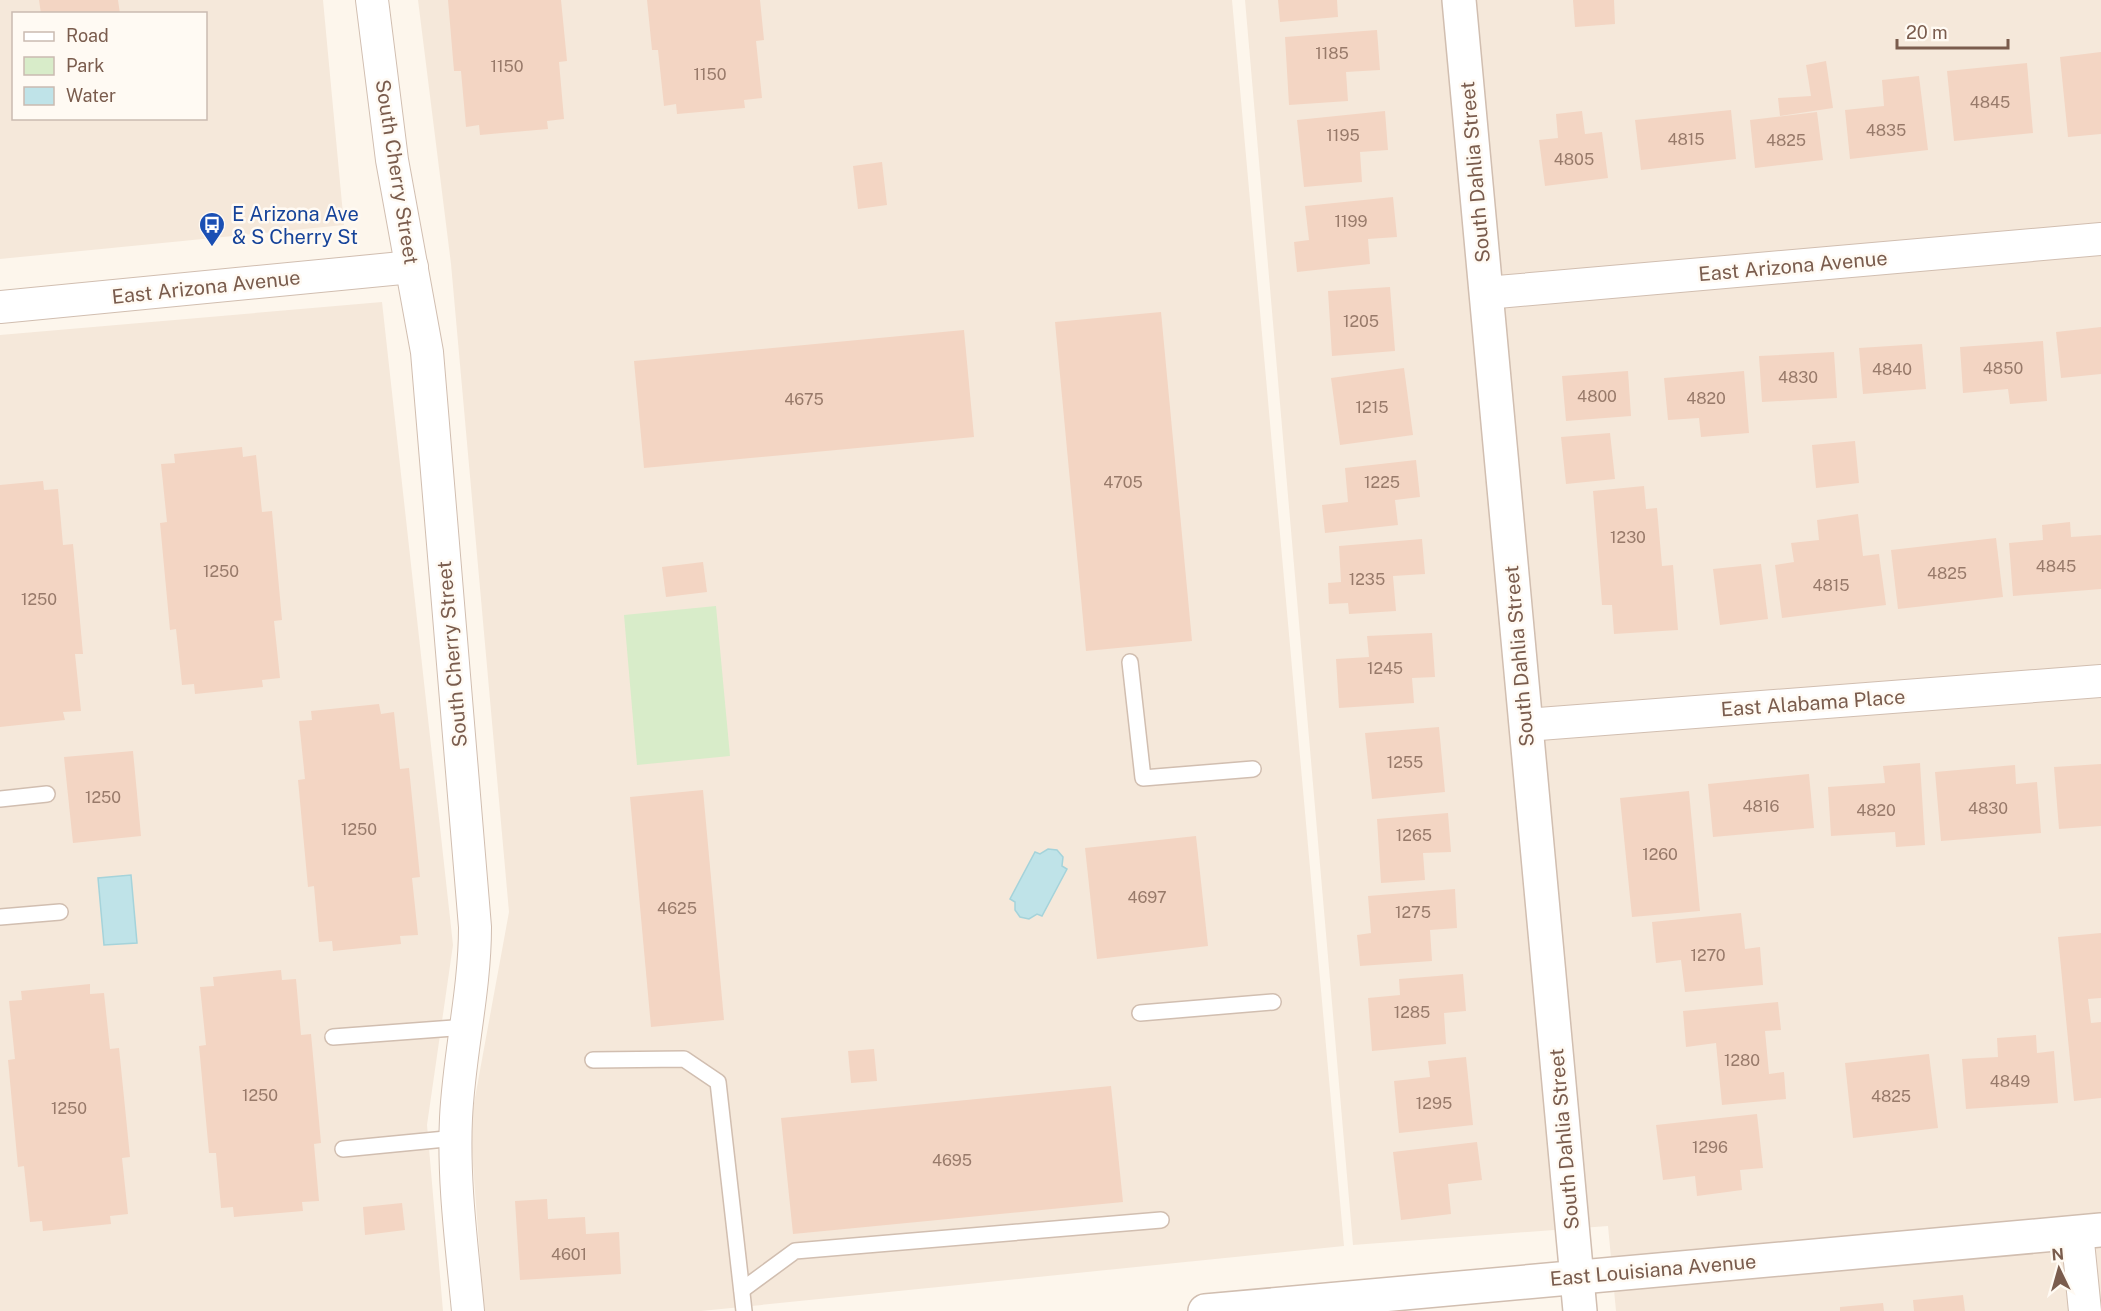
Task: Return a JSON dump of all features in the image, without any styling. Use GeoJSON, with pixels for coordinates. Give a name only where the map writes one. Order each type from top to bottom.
{"type":"FeatureCollection","features":[{"type":"Feature","properties":{"kind":"street","name":"South Cherry Street"},"geometry":{"type":"LineString","coordinates":[[372,0],[392,160],[427,352],[475,927],[473,981],[458,1100],[456,1138],[468,1311]]}},
{"type":"Feature","properties":{"kind":"street","name":"South Dahlia Street"},"geometry":{"type":"LineString","coordinates":[[1459,0],[1580,1311]]}},
{"type":"Feature","properties":{"kind":"street","name":"East Arizona Avenue"},"geometry":{"type":"LineString","coordinates":[[1486,293],[2101,239]]}},
{"type":"Feature","properties":{"kind":"street","name":"East Arizona Avenue"},"geometry":{"type":"LineString","coordinates":[[0,307],[412,267]]}},
{"type":"Feature","properties":{"kind":"street","name":"East Alabama Place"},"geometry":{"type":"LineString","coordinates":[[1526,725],[2101,681]]}},
{"type":"Feature","properties":{"kind":"street","name":"East Louisiana Avenue"},"geometry":{"type":"LineString","coordinates":[[1205,1311],[2089,1231]]}},
{"type":"Feature","properties":{"kind":"street"},"geometry":{"type":"LineString","coordinates":[[2085,1311],[2089,1231]]}},
{"type":"Feature","properties":{"kind":"lane"},"geometry":{"type":"LineString","coordinates":[[1130,662],[1143,778],[1253,769]]}},
{"type":"Feature","properties":{"kind":"lane"},"geometry":{"type":"LineString","coordinates":[[0,799],[47,794]]}},
{"type":"Feature","properties":{"kind":"lane"},"geometry":{"type":"LineString","coordinates":[[0,917],[60,912]]}},
{"type":"Feature","properties":{"kind":"lane"},"geometry":{"type":"LineString","coordinates":[[1140,1013],[1273,1002]]}},
{"type":"Feature","properties":{"kind":"lane"},"geometry":{"type":"LineString","coordinates":[[333,1037],[467,1027]]}},
{"type":"Feature","properties":{"kind":"lane"},"geometry":{"type":"LineString","coordinates":[[593,1060],[684,1059],[718,1082],[744,1311]]}},
{"type":"Feature","properties":{"kind":"lane"},"geometry":{"type":"LineString","coordinates":[[343,1149],[456,1138]]}},
{"type":"Feature","properties":{"kind":"lane"},"geometry":{"type":"LineString","coordinates":[[741,1290],[795,1251],[1161,1220]]}},
{"type":"Feature","properties":{"kind":"shaded area"},"geometry":{"type":"Polygon","coordinates":[[[0,0],[323,0],[344,225],[0,259],[0,0]]]}},
{"type":"Feature","properties":{"kind":"shaded area"},"geometry":{"type":"Polygon","coordinates":[[[418,0],[1232,0],[1344,1246],[701,1311],[484,1311],[470,1125],[509,912],[451,264],[418,0]]]}},
{"type":"Feature","properties":{"kind":"shaded area"},"geometry":{"type":"Polygon","coordinates":[[[1245,0],[2101,0],[2101,1311],[1616,1311],[1608,1226],[1353,1245],[1245,0]]]}},
{"type":"Feature","properties":{"kind":"shaded area"},"geometry":{"type":"Polygon","coordinates":[[[382,302],[453,945],[427,1125],[443,1311],[0,1311],[0,335],[382,302]]]}},
{"type":"Feature","properties":{"kind":"green space"},"geometry":{"type":"Polygon","coordinates":[[[716,606],[730,756],[637,765],[624,615],[716,606]]]}},
{"type":"Feature","properties":{"kind":"water"},"geometry":{"type":"Polygon","coordinates":[[[1048,849],[1057,850],[1063,857],[1062,866],[1067,869],[1042,916],[1037,914],[1029,919],[1020,917],[1015,910],[1015,902],[1010,899],[1035,852],[1040,854],[1048,849]]]}},
{"type":"Feature","properties":{"kind":"water"},"geometry":{"type":"Polygon","coordinates":[[[131,875],[137,943],[104,945],[98,878],[131,875]]]}},
{"type":"Feature","properties":{"kind":"building"},"geometry":{"type":"Polygon","coordinates":[[[39,0],[118,0],[120,12],[41,12],[39,0]]]}},
{"type":"Feature","properties":{"kind":"building"},"geometry":{"type":"Polygon","coordinates":[[[448,0],[561,0],[567,61],[559,62],[564,119],[547,121],[548,129],[480,135],[479,125],[466,127],[461,71],[454,71],[448,0]]]}},
{"type":"Feature","properties":{"kind":"building"},"geometry":{"type":"Polygon","coordinates":[[[647,0],[760,0],[764,40],[756,41],[762,98],[744,100],[745,108],[677,114],[676,104],[664,106],[658,50],[652,50],[647,0]]]}},
{"type":"Feature","properties":{"kind":"building"},"geometry":{"type":"Polygon","coordinates":[[[1278,0],[1337,0],[1338,17],[1280,22],[1278,0]]]}},
{"type":"Feature","properties":{"kind":"building"},"geometry":{"type":"Polygon","coordinates":[[[1573,0],[1614,0],[1615,24],[1575,27],[1573,0]]]}},
{"type":"Feature","properties":{"kind":"building"},"geometry":{"type":"Polygon","coordinates":[[[1377,30],[1380,70],[1346,72],[1348,101],[1289,105],[1285,37],[1377,30]]]}},
{"type":"Feature","properties":{"kind":"building"},"geometry":{"type":"Polygon","coordinates":[[[2101,52],[2101,134],[2068,137],[2060,57],[2101,52]]]}},
{"type":"Feature","properties":{"kind":"building"},"geometry":{"type":"Polygon","coordinates":[[[1826,61],[1833,108],[1780,116],[1778,98],[1811,96],[1806,65],[1826,61]]]}},
{"type":"Feature","properties":{"kind":"building"},"geometry":{"type":"Polygon","coordinates":[[[2027,63],[2033,133],[1954,141],[1947,71],[2027,63]]]}},
{"type":"Feature","properties":{"kind":"building"},"geometry":{"type":"Polygon","coordinates":[[[1919,76],[1928,150],[1850,159],[1845,110],[1884,106],[1882,80],[1919,76]]]}},
{"type":"Feature","properties":{"kind":"building"},"geometry":{"type":"Polygon","coordinates":[[[1731,110],[1736,159],[1641,170],[1635,120],[1731,110]]]}},
{"type":"Feature","properties":{"kind":"building"},"geometry":{"type":"Polygon","coordinates":[[[1385,111],[1388,150],[1360,152],[1362,182],[1304,187],[1297,120],[1385,111]]]}},
{"type":"Feature","properties":{"kind":"building"},"geometry":{"type":"Polygon","coordinates":[[[1582,111],[1585,134],[1602,132],[1608,178],[1545,186],[1539,140],[1558,138],[1556,114],[1582,111]]]}},
{"type":"Feature","properties":{"kind":"building"},"geometry":{"type":"Polygon","coordinates":[[[1817,112],[1823,160],[1755,168],[1750,120],[1817,112]]]}},
{"type":"Feature","properties":{"kind":"building"},"geometry":{"type":"Polygon","coordinates":[[[882,162],[887,205],[858,209],[853,166],[882,162]]]}},
{"type":"Feature","properties":{"kind":"building"},"geometry":{"type":"Polygon","coordinates":[[[1393,197],[1397,237],[1368,239],[1370,264],[1297,272],[1294,242],[1309,240],[1305,206],[1393,197]]]}},
{"type":"Feature","properties":{"kind":"building"},"geometry":{"type":"Polygon","coordinates":[[[1390,287],[1395,351],[1332,356],[1328,291],[1390,287]]]}},
{"type":"Feature","properties":{"kind":"building"},"geometry":{"type":"Polygon","coordinates":[[[1161,312],[1192,641],[1086,651],[1055,322],[1161,312]]]}},
{"type":"Feature","properties":{"kind":"building"},"geometry":{"type":"Polygon","coordinates":[[[2101,327],[2101,374],[2061,378],[2056,332],[2101,327]]]}},
{"type":"Feature","properties":{"kind":"building"},"geometry":{"type":"Polygon","coordinates":[[[964,330],[974,437],[644,468],[634,361],[964,330]]]}},
{"type":"Feature","properties":{"kind":"building"},"geometry":{"type":"Polygon","coordinates":[[[2043,341],[2047,401],[2010,404],[2008,389],[1963,393],[1960,347],[2043,341]]]}},
{"type":"Feature","properties":{"kind":"building"},"geometry":{"type":"Polygon","coordinates":[[[1922,344],[1926,389],[1863,394],[1859,348],[1922,344]]]}},
{"type":"Feature","properties":{"kind":"building"},"geometry":{"type":"Polygon","coordinates":[[[1834,352],[1837,398],[1762,402],[1759,356],[1834,352]]]}},
{"type":"Feature","properties":{"kind":"building"},"geometry":{"type":"Polygon","coordinates":[[[1404,368],[1413,435],[1340,445],[1331,378],[1404,368]]]}},
{"type":"Feature","properties":{"kind":"building"},"geometry":{"type":"Polygon","coordinates":[[[1628,371],[1631,416],[1566,421],[1562,376],[1628,371]]]}},
{"type":"Feature","properties":{"kind":"building"},"geometry":{"type":"Polygon","coordinates":[[[1744,371],[1749,433],[1701,437],[1699,418],[1668,420],[1664,378],[1744,371]]]}},
{"type":"Feature","properties":{"kind":"building"},"geometry":{"type":"Polygon","coordinates":[[[1610,433],[1615,479],[1566,484],[1561,437],[1610,433]]]}},
{"type":"Feature","properties":{"kind":"building"},"geometry":{"type":"Polygon","coordinates":[[[1855,441],[1859,483],[1816,488],[1812,445],[1855,441]]]}},
{"type":"Feature","properties":{"kind":"building"},"geometry":{"type":"Polygon","coordinates":[[[242,447],[243,457],[256,455],[262,512],[272,511],[282,620],[274,621],[280,678],[262,680],[263,687],[195,694],[194,684],[182,685],[176,629],[170,630],[160,523],[167,522],[161,464],[175,463],[174,454],[242,447]]]}},
{"type":"Feature","properties":{"kind":"building"},"geometry":{"type":"Polygon","coordinates":[[[1416,460],[1420,497],[1395,500],[1398,525],[1325,533],[1322,505],[1348,502],[1345,468],[1416,460]]]}},
{"type":"Feature","properties":{"kind":"building"},"geometry":{"type":"Polygon","coordinates":[[[43,481],[44,490],[58,489],[63,545],[73,544],[83,654],[75,654],[81,711],[63,712],[65,720],[0,727],[0,485],[43,481]]]}},
{"type":"Feature","properties":{"kind":"building"},"geometry":{"type":"Polygon","coordinates":[[[1644,486],[1646,509],[1657,508],[1662,566],[1673,565],[1678,630],[1614,634],[1612,605],[1602,605],[1593,491],[1644,486]]]}},
{"type":"Feature","properties":{"kind":"building"},"geometry":{"type":"Polygon","coordinates":[[[1858,514],[1863,556],[1879,554],[1886,605],[1782,618],[1775,565],[1794,562],[1791,543],[1819,540],[1817,520],[1858,514]]]}},
{"type":"Feature","properties":{"kind":"building"},"geometry":{"type":"Polygon","coordinates":[[[2070,522],[2071,537],[2101,535],[2101,589],[2013,596],[2009,543],[2043,540],[2042,525],[2070,522]]]}},
{"type":"Feature","properties":{"kind":"building"},"geometry":{"type":"Polygon","coordinates":[[[1996,538],[2003,597],[1898,609],[1891,550],[1996,538]]]}},
{"type":"Feature","properties":{"kind":"building"},"geometry":{"type":"Polygon","coordinates":[[[1422,539],[1425,574],[1393,576],[1396,611],[1349,614],[1348,603],[1329,604],[1328,583],[1341,582],[1339,546],[1422,539]]]}},
{"type":"Feature","properties":{"kind":"building"},"geometry":{"type":"Polygon","coordinates":[[[703,562],[707,592],[666,597],[662,567],[703,562]]]}},
{"type":"Feature","properties":{"kind":"building"},"geometry":{"type":"Polygon","coordinates":[[[1761,564],[1768,619],[1720,625],[1713,569],[1761,564]]]}},
{"type":"Feature","properties":{"kind":"building"},"geometry":{"type":"Polygon","coordinates":[[[1432,633],[1435,677],[1412,678],[1414,703],[1339,708],[1336,659],[1369,657],[1367,636],[1432,633]]]}},
{"type":"Feature","properties":{"kind":"building"},"geometry":{"type":"Polygon","coordinates":[[[379,704],[381,714],[394,712],[400,769],[409,768],[420,877],[412,878],[418,935],[400,936],[401,944],[333,951],[332,941],[319,942],[314,886],[308,887],[298,780],[305,779],[299,721],[312,720],[311,711],[379,704]]]}},
{"type":"Feature","properties":{"kind":"building"},"geometry":{"type":"Polygon","coordinates":[[[1439,727],[1445,792],[1372,799],[1365,733],[1439,727]]]}},
{"type":"Feature","properties":{"kind":"building"},"geometry":{"type":"Polygon","coordinates":[[[133,751],[141,836],[73,843],[64,757],[133,751]]]}},
{"type":"Feature","properties":{"kind":"building"},"geometry":{"type":"Polygon","coordinates":[[[1920,763],[1925,845],[1896,847],[1895,832],[1831,836],[1828,787],[1885,783],[1883,766],[1920,763]]]}},
{"type":"Feature","properties":{"kind":"building"},"geometry":{"type":"Polygon","coordinates":[[[2101,764],[2101,826],[2059,829],[2054,767],[2101,764]]]}},
{"type":"Feature","properties":{"kind":"building"},"geometry":{"type":"Polygon","coordinates":[[[2015,765],[2016,784],[2037,782],[2041,833],[1941,841],[1935,772],[2015,765]]]}},
{"type":"Feature","properties":{"kind":"building"},"geometry":{"type":"Polygon","coordinates":[[[1809,774],[1814,828],[1713,837],[1708,784],[1809,774]]]}},
{"type":"Feature","properties":{"kind":"building"},"geometry":{"type":"Polygon","coordinates":[[[703,790],[724,1020],[651,1027],[630,797],[703,790]]]}},
{"type":"Feature","properties":{"kind":"building"},"geometry":{"type":"Polygon","coordinates":[[[1689,791],[1700,911],[1632,917],[1620,798],[1689,791]]]}},
{"type":"Feature","properties":{"kind":"building"},"geometry":{"type":"Polygon","coordinates":[[[1448,813],[1451,852],[1423,853],[1425,880],[1381,883],[1377,819],[1448,813]]]}},
{"type":"Feature","properties":{"kind":"building"},"geometry":{"type":"Polygon","coordinates":[[[1196,836],[1208,946],[1097,959],[1085,848],[1196,836]]]}},
{"type":"Feature","properties":{"kind":"building"},"geometry":{"type":"Polygon","coordinates":[[[1455,889],[1457,928],[1430,930],[1432,961],[1360,966],[1357,935],[1371,933],[1368,896],[1455,889]]]}},
{"type":"Feature","properties":{"kind":"building"},"geometry":{"type":"Polygon","coordinates":[[[1741,913],[1745,949],[1760,947],[1763,985],[1685,992],[1681,960],[1656,963],[1652,922],[1741,913]]]}},
{"type":"Feature","properties":{"kind":"building"},"geometry":{"type":"Polygon","coordinates":[[[2101,933],[2101,998],[2088,999],[2091,1023],[2101,1022],[2101,1098],[2074,1101],[2058,937],[2101,933]]]}},
{"type":"Feature","properties":{"kind":"building"},"geometry":{"type":"Polygon","coordinates":[[[281,970],[282,980],[296,979],[301,1035],[311,1034],[321,1143],[314,1144],[319,1201],[302,1202],[303,1211],[234,1217],[233,1207],[221,1208],[216,1153],[209,1153],[199,1046],[206,1045],[200,987],[214,986],[213,977],[281,970]]]}},
{"type":"Feature","properties":{"kind":"building"},"geometry":{"type":"Polygon","coordinates":[[[1463,974],[1466,1011],[1444,1013],[1446,1044],[1372,1051],[1368,998],[1400,995],[1399,979],[1463,974]]]}},
{"type":"Feature","properties":{"kind":"building"},"geometry":{"type":"Polygon","coordinates":[[[90,984],[90,994],[104,993],[110,1049],[119,1048],[130,1157],[122,1158],[128,1214],[110,1216],[111,1224],[43,1231],[42,1221],[30,1222],[24,1166],[18,1167],[8,1060],[15,1059],[9,1001],[22,1000],[21,991],[90,984]]]}},
{"type":"Feature","properties":{"kind":"building"},"geometry":{"type":"Polygon","coordinates":[[[1778,1002],[1781,1030],[1765,1031],[1769,1074],[1784,1072],[1786,1099],[1722,1105],[1716,1043],[1686,1047],[1683,1011],[1778,1002]]]}},
{"type":"Feature","properties":{"kind":"building"},"geometry":{"type":"Polygon","coordinates":[[[2036,1035],[2037,1053],[2054,1051],[2058,1103],[1966,1109],[1962,1059],[1998,1057],[1997,1038],[2036,1035]]]}},
{"type":"Feature","properties":{"kind":"building"},"geometry":{"type":"Polygon","coordinates":[[[874,1049],[877,1081],[851,1083],[848,1051],[874,1049]]]}},
{"type":"Feature","properties":{"kind":"building"},"geometry":{"type":"Polygon","coordinates":[[[1929,1054],[1938,1128],[1853,1138],[1845,1063],[1929,1054]]]}},
{"type":"Feature","properties":{"kind":"building"},"geometry":{"type":"Polygon","coordinates":[[[1466,1057],[1473,1125],[1399,1133],[1394,1081],[1430,1077],[1428,1061],[1466,1057]]]}},
{"type":"Feature","properties":{"kind":"building"},"geometry":{"type":"Polygon","coordinates":[[[1111,1086],[1123,1202],[793,1234],[781,1118],[1111,1086]]]}},
{"type":"Feature","properties":{"kind":"building"},"geometry":{"type":"Polygon","coordinates":[[[1757,1114],[1763,1168],[1740,1170],[1742,1190],[1697,1196],[1695,1176],[1663,1180],[1656,1125],[1757,1114]]]}},
{"type":"Feature","properties":{"kind":"building"},"geometry":{"type":"Polygon","coordinates":[[[1477,1142],[1482,1180],[1448,1184],[1451,1214],[1401,1220],[1393,1152],[1477,1142]]]}},
{"type":"Feature","properties":{"kind":"building"},"geometry":{"type":"Polygon","coordinates":[[[547,1199],[548,1219],[585,1217],[586,1234],[619,1232],[621,1274],[520,1280],[515,1201],[547,1199]]]}},
{"type":"Feature","properties":{"kind":"building"},"geometry":{"type":"Polygon","coordinates":[[[402,1203],[405,1230],[365,1235],[363,1207],[402,1203]]]}},
{"type":"Feature","properties":{"kind":"building"},"geometry":{"type":"Polygon","coordinates":[[[1963,1295],[1965,1311],[1914,1311],[1913,1300],[1963,1295]]]}},
{"type":"Feature","properties":{"kind":"building"},"geometry":{"type":"Polygon","coordinates":[[[1883,1303],[1884,1311],[1840,1311],[1840,1307],[1883,1303]]]}},
{"type":"Feature","properties":{"kind":"place","name":"E Arizona Ave & S Cherry St"},"geometry":{"type":"Point","coordinates":[212,248]}}]}
